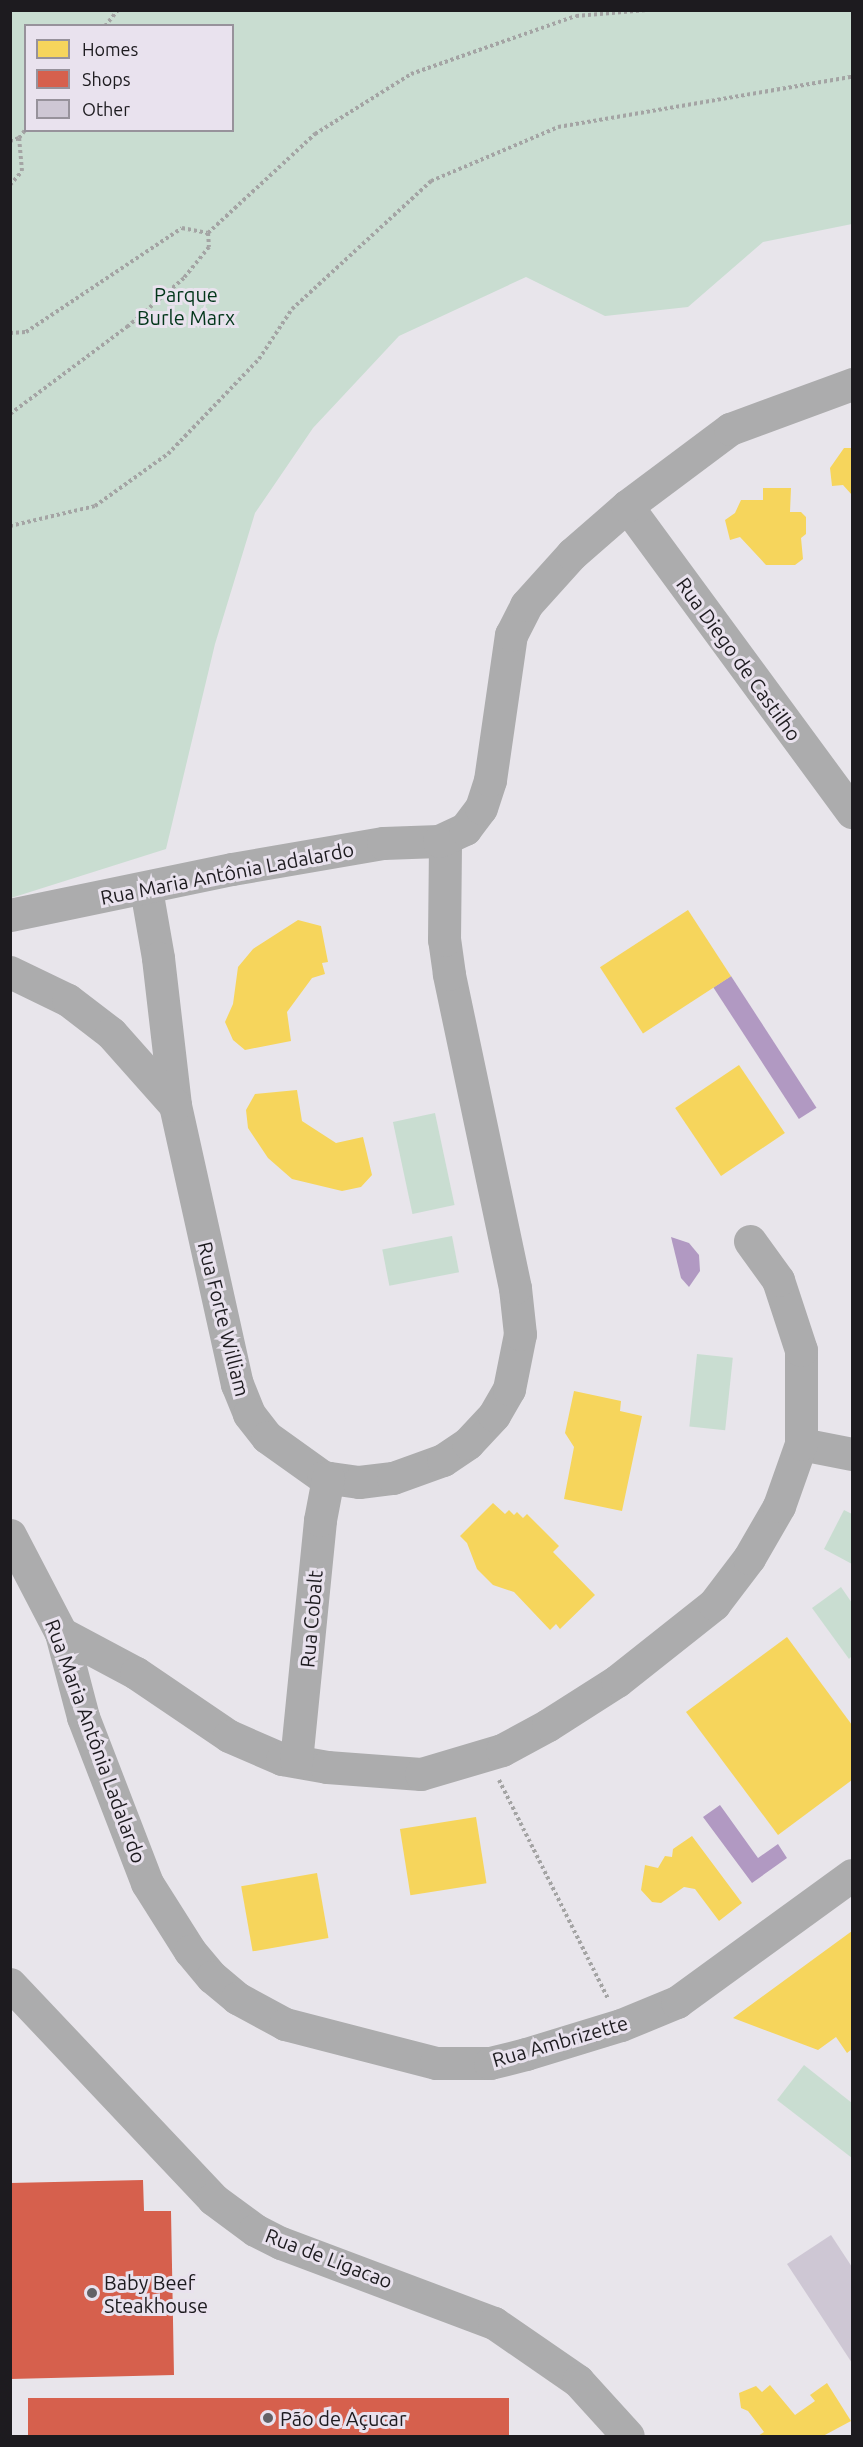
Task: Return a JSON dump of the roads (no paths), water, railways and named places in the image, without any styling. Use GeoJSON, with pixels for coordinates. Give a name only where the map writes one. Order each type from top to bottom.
{"type":"FeatureCollection","features":[{"type":"Feature","properties":{"kind":"street"},"geometry":{"type":"LineString","coordinates":[[445,839],[465,829],[481,808],[490,780],[511,635],[526,605],[572,554],[627,506],[730,429],[852,384]]}},
{"type":"Feature","properties":{"kind":"street","name":"Rua Diego de Castilho"},"geometry":{"type":"LineString","coordinates":[[627,506],[852,812]]}},
{"type":"Feature","properties":{"kind":"street","name":"Rua Maria Antônia Ladalardo"},"geometry":{"type":"LineString","coordinates":[[10,915],[146,889],[232,869],[360,847],[445,839]]}},
{"type":"Feature","properties":{"kind":"street","name":"Rua Forte William"},"geometry":{"type":"LineString","coordinates":[[146,889],[158,958],[175,1105],[241,1394],[249,1414],[267,1437],[299,1462],[328,1478],[359,1482],[393,1478],[443,1460],[468,1443],[494,1415],[509,1389],[517,1359],[520,1334],[515,1288],[444,940],[445,839]]}},
{"type":"Feature","properties":{"kind":"street"},"geometry":{"type":"LineString","coordinates":[[10,972],[68,1000],[111,1033],[175,1105]]}},
{"type":"Feature","properties":{"kind":"street"},"geometry":{"type":"LineString","coordinates":[[60,1633],[136,1673],[230,1736],[296,1761],[370,1773],[421,1774],[487,1755],[548,1725],[617,1681],[714,1604],[749,1558],[779,1506],[801,1444],[801,1350],[778,1280],[750,1241]]}},
{"type":"Feature","properties":{"kind":"street"},"geometry":{"type":"LineString","coordinates":[[801,1444],[852,1454]]}},
{"type":"Feature","properties":{"kind":"street","name":"Rua Cobalt"},"geometry":{"type":"LineString","coordinates":[[296,1761],[320,1521],[328,1478]]}},
{"type":"Feature","properties":{"kind":"street","name":"Rua Maria Antônia Ladalardo"},"geometry":{"type":"LineString","coordinates":[[10,1536],[60,1633],[83,1716],[147,1882]]}},
{"type":"Feature","properties":{"kind":"street","name":"Rua Ambrizette"},"geometry":{"type":"LineString","coordinates":[[147,1882],[190,1951],[212,1977],[237,1998],[285,2024],[436,2063],[490,2062],[621,2025],[688,1996],[852,1875]]}},
{"type":"Feature","properties":{"kind":"street","name":"Rua de Ligacao"},"geometry":{"type":"LineString","coordinates":[[10,1984],[213,2199],[255,2230],[281,2243],[494,2323],[578,2381],[628,2436]]}},
{"type":"Feature","properties":{"kind":"place","name":"Baby Beef Steakhouse"},"geometry":{"type":"Point","coordinates":[92,2293]}},
{"type":"Feature","properties":{"kind":"place","name":"Pão de Açucar"},"geometry":{"type":"Point","coordinates":[268,2418]}},
{"type":"Feature","properties":{"kind":"park label","name":"Parque Burle Marx"},"geometry":{"type":"Point","coordinates":[186,306]}}]}
